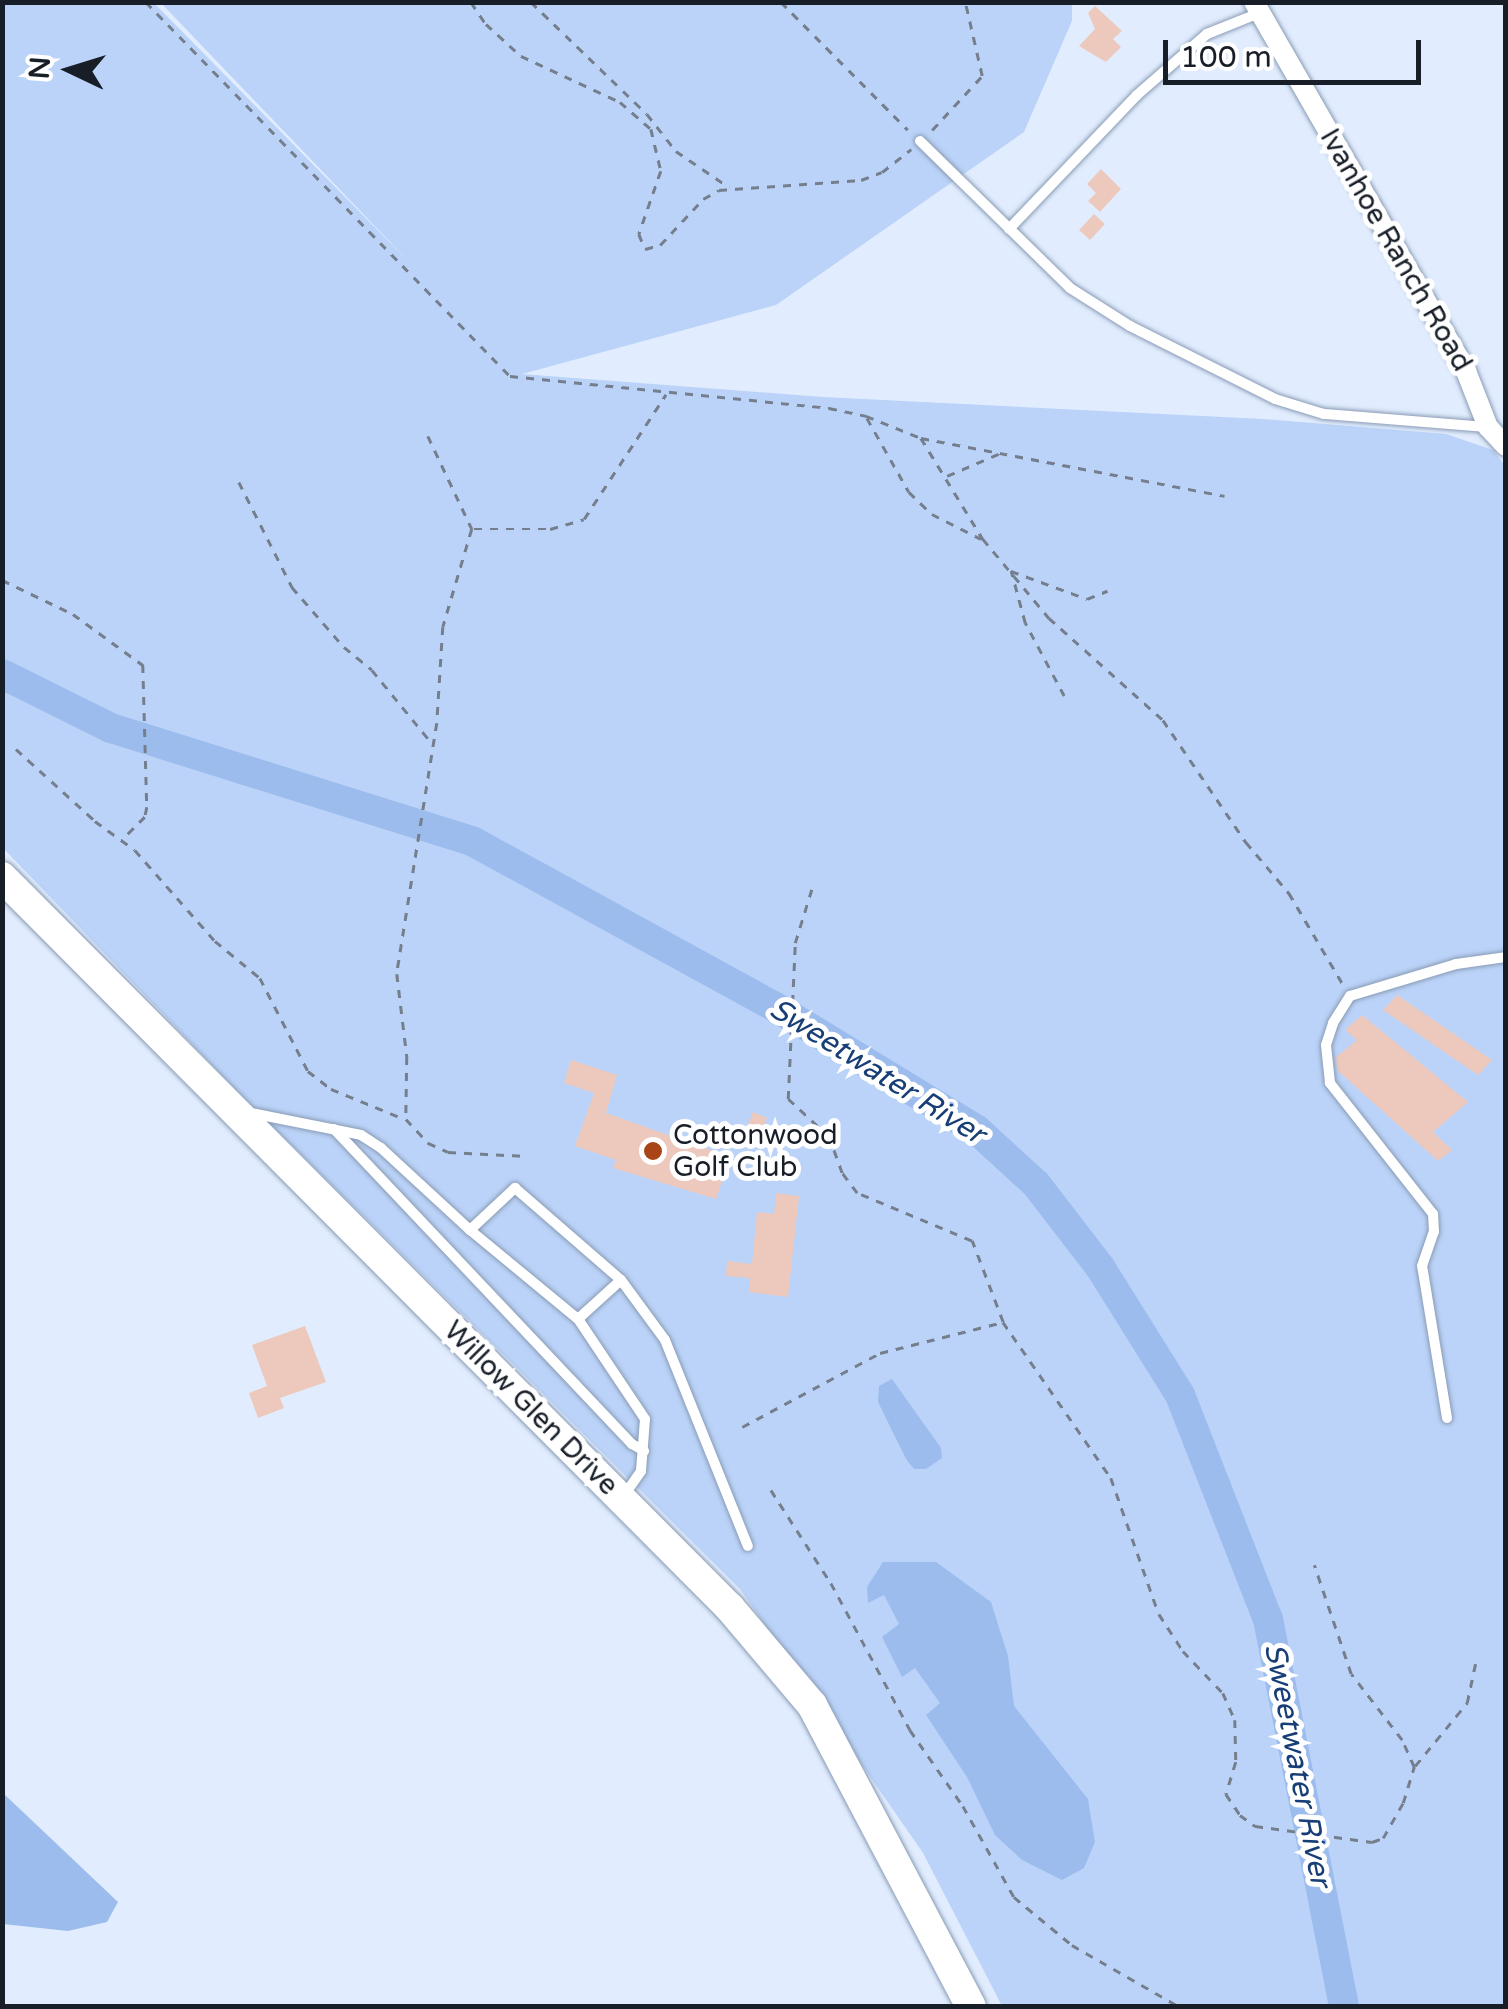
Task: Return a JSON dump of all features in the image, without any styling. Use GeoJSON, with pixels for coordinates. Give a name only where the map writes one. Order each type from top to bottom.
{"type":"FeatureCollection","features":[{"type":"Feature","properties":{"kind":"main road","name":"Willow Glen Drive"},"geometry":{"type":"LineString","coordinates":[[2,877],[730,1608],[812,1705],[971,2006]]}},
{"type":"Feature","properties":{"kind":"street","name":"Ivanhoe Ranch Road"},"geometry":{"type":"LineString","coordinates":[[1258,8],[1466,371],[1488,427],[1506,446]]}},
{"type":"Feature","properties":{"kind":"lane"},"geometry":{"type":"LineString","coordinates":[[1008,228],[1137,95],[1207,34],[1258,8]]}},
{"type":"Feature","properties":{"kind":"lane"},"geometry":{"type":"LineString","coordinates":[[920,142],[1070,288],[1130,326],[1275,399],[1324,414],[1488,427]]}},
{"type":"Feature","properties":{"kind":"lane"},"geometry":{"type":"LineString","coordinates":[[1448,1418],[1422,1266],[1434,1232],[1432,1214],[1330,1083],[1329,1034],[1350,996],[1456,964],[1506,957]]}},
{"type":"Feature","properties":{"kind":"lane"},"geometry":{"type":"LineString","coordinates":[[235,1110],[361,1136],[382,1148],[470,1230],[578,1319],[645,1419],[641,1471],[621,1499]]}},
{"type":"Feature","properties":{"kind":"lane"},"geometry":{"type":"LineString","coordinates":[[334,1130],[644,1452]]}},
{"type":"Feature","properties":{"kind":"lane"},"geometry":{"type":"LineString","coordinates":[[470,1230],[514,1188],[621,1280],[665,1340],[748,1546]]}},
{"type":"Feature","properties":{"kind":"lane"},"geometry":{"type":"LineString","coordinates":[[578,1319],[621,1280]]}},
{"type":"Feature","properties":{"kind":"path"},"geometry":{"type":"LineString","coordinates":[[146,2],[510,376],[829,408],[866,416],[921,438],[1224,496]]}},
{"type":"Feature","properties":{"kind":"path"},"geometry":{"type":"LineString","coordinates":[[471,2],[486,24],[521,56],[632,108],[650,128],[661,170],[638,234],[640,245],[653,249],[703,199],[730,188],[861,180],[882,172],[920,142],[982,76],[965,2]]}},
{"type":"Feature","properties":{"kind":"path"},"geometry":{"type":"LineString","coordinates":[[531,2],[647,114],[676,151],[730,188]]}},
{"type":"Feature","properties":{"kind":"path"},"geometry":{"type":"LineString","coordinates":[[781,2],[920,142]]}},
{"type":"Feature","properties":{"kind":"path"},"geometry":{"type":"LineString","coordinates":[[472,529],[550,529],[584,519],[666,394]]}},
{"type":"Feature","properties":{"kind":"path"},"geometry":{"type":"LineString","coordinates":[[866,416],[909,492],[932,514],[983,539]]}},
{"type":"Feature","properties":{"kind":"path"},"geometry":{"type":"LineString","coordinates":[[406,1120],[407,1057],[397,974],[432,743],[443,627],[472,529],[428,436]]}},
{"type":"Feature","properties":{"kind":"path"},"geometry":{"type":"LineString","coordinates":[[921,438],[983,539],[1048,618],[1163,720],[1246,842],[1289,892],[1350,996]]}},
{"type":"Feature","properties":{"kind":"path"},"geometry":{"type":"LineString","coordinates":[[947,476],[1000,453]]}},
{"type":"Feature","properties":{"kind":"path"},"geometry":{"type":"LineString","coordinates":[[239,482],[292,587],[335,637],[372,670],[432,743]]}},
{"type":"Feature","properties":{"kind":"path"},"geometry":{"type":"LineString","coordinates":[[1010,571],[1087,598],[1108,591]]}},
{"type":"Feature","properties":{"kind":"path"},"geometry":{"type":"LineString","coordinates":[[1010,571],[1025,623],[1064,696]]}},
{"type":"Feature","properties":{"kind":"path"},"geometry":{"type":"LineString","coordinates":[[2,580],[72,614],[143,665],[148,807],[145,817],[122,840]]}},
{"type":"Feature","properties":{"kind":"path"},"geometry":{"type":"LineString","coordinates":[[16,749],[122,840],[215,941],[260,978],[308,1071],[332,1088],[406,1120],[428,1143],[448,1152],[527,1156]]}},
{"type":"Feature","properties":{"kind":"path"},"geometry":{"type":"LineString","coordinates":[[812,888],[794,961],[788,1099],[829,1137],[842,1174],[856,1193],[972,1241],[1003,1322],[1111,1478],[1159,1614],[1183,1651],[1223,1693],[1235,1720],[1236,1762],[1226,1794],[1255,1826],[1372,1842],[1383,1838],[1414,1767],[1467,1703],[1475,1664]]}},
{"type":"Feature","properties":{"kind":"path"},"geometry":{"type":"LineString","coordinates":[[742,1427],[880,1353],[1003,1322]]}},
{"type":"Feature","properties":{"kind":"path"},"geometry":{"type":"LineString","coordinates":[[771,1490],[830,1583],[910,1730],[964,1806],[1014,1896],[1072,1945],[1178,2006]]}},
{"type":"Feature","properties":{"kind":"path"},"geometry":{"type":"LineString","coordinates":[[1314,1565],[1352,1674],[1402,1740],[1414,1767]]}},
{"type":"Feature","properties":{"kind":"shaded area","name":"Cottonwood Golf Club"},"geometry":{"type":"Polygon","coordinates":[[[3,3],[154,3],[414,267],[161,3],[1072,3],[1072,21],[1024,132],[776,305],[522,374],[823,397],[1263,419],[1446,434],[1493,450],[1505,466],[1505,2006],[1002,2006],[923,1853],[740,1589],[242,1096],[3,848],[3,3]]]}},
{"type":"Feature","properties":{"kind":"shaded area"},"geometry":{"type":"Polygon","coordinates":[[[892,1379],[941,1448],[942,1458],[926,1469],[914,1469],[906,1459],[878,1402],[879,1386],[892,1379]]]}},
{"type":"Feature","properties":{"kind":"shaded area"},"geometry":{"type":"Polygon","coordinates":[[[883,1562],[936,1562],[991,1602],[1008,1656],[1014,1706],[1088,1799],[1095,1842],[1084,1868],[1062,1880],[1022,1860],[995,1835],[967,1777],[926,1715],[940,1703],[915,1668],[902,1677],[882,1637],[899,1624],[884,1595],[868,1603],[867,1587],[883,1562]]]}},
{"type":"Feature","properties":{"kind":"shaded area"},"geometry":{"type":"Polygon","coordinates":[[[4,1794],[118,1902],[107,1922],[68,1931],[3,1924],[4,1794]]]}},
{"type":"Feature","properties":{"kind":"building"},"geometry":{"type":"Polygon","coordinates":[[[1095,6],[1122,31],[1113,39],[1121,47],[1106,62],[1079,46],[1095,29],[1088,13],[1095,6]]]}},
{"type":"Feature","properties":{"kind":"building"},"geometry":{"type":"Polygon","coordinates":[[[1101,169],[1121,189],[1100,212],[1088,201],[1096,193],[1087,184],[1101,169]]]}},
{"type":"Feature","properties":{"kind":"building"},"geometry":{"type":"Polygon","coordinates":[[[1094,214],[1105,224],[1090,240],[1079,230],[1094,214]]]}},
{"type":"Feature","properties":{"kind":"building"},"geometry":{"type":"Polygon","coordinates":[[[1397,995],[1492,1060],[1478,1075],[1383,1010],[1397,995]]]}},
{"type":"Feature","properties":{"kind":"building"},"geometry":{"type":"Polygon","coordinates":[[[1362,1015],[1468,1102],[1433,1132],[1452,1150],[1438,1161],[1337,1070],[1336,1057],[1357,1040],[1345,1030],[1362,1015]]]}},
{"type":"Feature","properties":{"kind":"building","name":"Cottonwood Golf Club"},"geometry":{"type":"Polygon","coordinates":[[[571,1060],[617,1075],[606,1113],[730,1157],[716,1199],[613,1168],[616,1160],[575,1146],[594,1093],[564,1083],[571,1060]]]}},
{"type":"Feature","properties":{"kind":"building"},"geometry":{"type":"Polygon","coordinates":[[[753,1112],[767,1118],[762,1130],[748,1124],[753,1112]]]}},
{"type":"Feature","properties":{"kind":"building"},"geometry":{"type":"Polygon","coordinates":[[[776,1193],[799,1196],[788,1297],[749,1292],[750,1278],[726,1276],[727,1261],[752,1264],[757,1212],[774,1214],[776,1193]]]}},
{"type":"Feature","properties":{"kind":"building"},"geometry":{"type":"Polygon","coordinates":[[[305,1326],[326,1382],[280,1398],[284,1408],[258,1418],[249,1393],[267,1386],[252,1345],[305,1326]]]}},
{"type":"Feature","properties":{"kind":"waterway","name":"Sweetwater River"},"geometry":{"type":"LineString","coordinates":[[2,674],[111,728],[472,841],[777,1008],[977,1130],[1036,1184],[1100,1267],[1180,1395],[1268,1619],[1344,2006]]}},
{"type":"Feature","properties":{"kind":"place","name":"Cottonwood Golf Club"},"geometry":{"type":"Point","coordinates":[653,1151]}}]}
